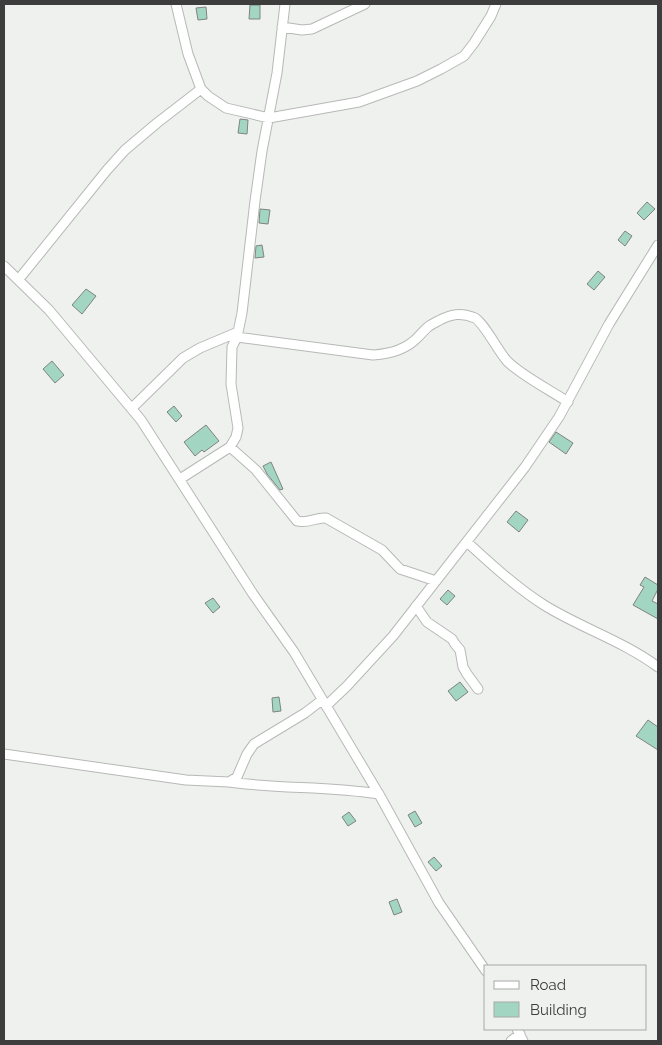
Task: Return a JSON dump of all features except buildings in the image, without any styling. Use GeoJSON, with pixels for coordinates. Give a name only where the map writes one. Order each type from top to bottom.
{"type":"FeatureCollection","features":[{"type":"Feature","properties":{"kind":"street"},"geometry":{"type":"LineString","coordinates":[[176,4],[188,54],[201,89],[226,108],[269,118],[359,102],[408,85],[441,69],[464,56],[491,16],[496,4]]}},
{"type":"Feature","properties":{"kind":"street"},"geometry":{"type":"LineString","coordinates":[[180,479],[230,447],[236,437],[238,428],[231,384],[232,347],[242,313],[255,201],[277,73],[285,4]]}},
{"type":"Feature","properties":{"kind":"street"},"geometry":{"type":"LineString","coordinates":[[282,27],[312,29],[365,4]]}},
{"type":"Feature","properties":{"kind":"street"},"geometry":{"type":"LineString","coordinates":[[19,279],[125,150],[201,89]]}},
{"type":"Feature","properties":{"kind":"street"},"geometry":{"type":"LineString","coordinates":[[229,782],[238,777],[247,754],[254,744],[324,703],[388,641],[436,581],[524,468],[559,417],[609,324],[658,245]]}},
{"type":"Feature","properties":{"kind":"street"},"geometry":{"type":"LineString","coordinates":[[4,266],[49,310],[142,420],[253,594],[294,652],[379,794],[439,903],[484,969]]}},
{"type":"Feature","properties":{"kind":"street"},"geometry":{"type":"LineString","coordinates":[[132,408],[183,358],[200,348],[237,334],[364,354],[386,354],[396,352],[410,343],[430,325],[453,314],[474,318],[481,323],[508,362],[568,402]]}},
{"type":"Feature","properties":{"kind":"street"},"geometry":{"type":"LineString","coordinates":[[230,447],[256,470],[297,521],[305,522],[322,517],[326,518],[382,550],[400,569],[436,581]]}},
{"type":"Feature","properties":{"kind":"street"},"geometry":{"type":"LineString","coordinates":[[467,542],[496,569],[543,604],[590,630],[632,649],[658,667]]}},
{"type":"Feature","properties":{"kind":"street"},"geometry":{"type":"LineString","coordinates":[[416,606],[426,622],[452,639],[460,650],[466,674],[478,689]]}},
{"type":"Feature","properties":{"kind":"street"},"geometry":{"type":"LineString","coordinates":[[4,754],[186,780],[333,789],[379,794]]}},
{"type":"Feature","properties":{"kind":"street"},"geometry":{"type":"LineString","coordinates":[[511,1041],[520,1035]]}}]}
